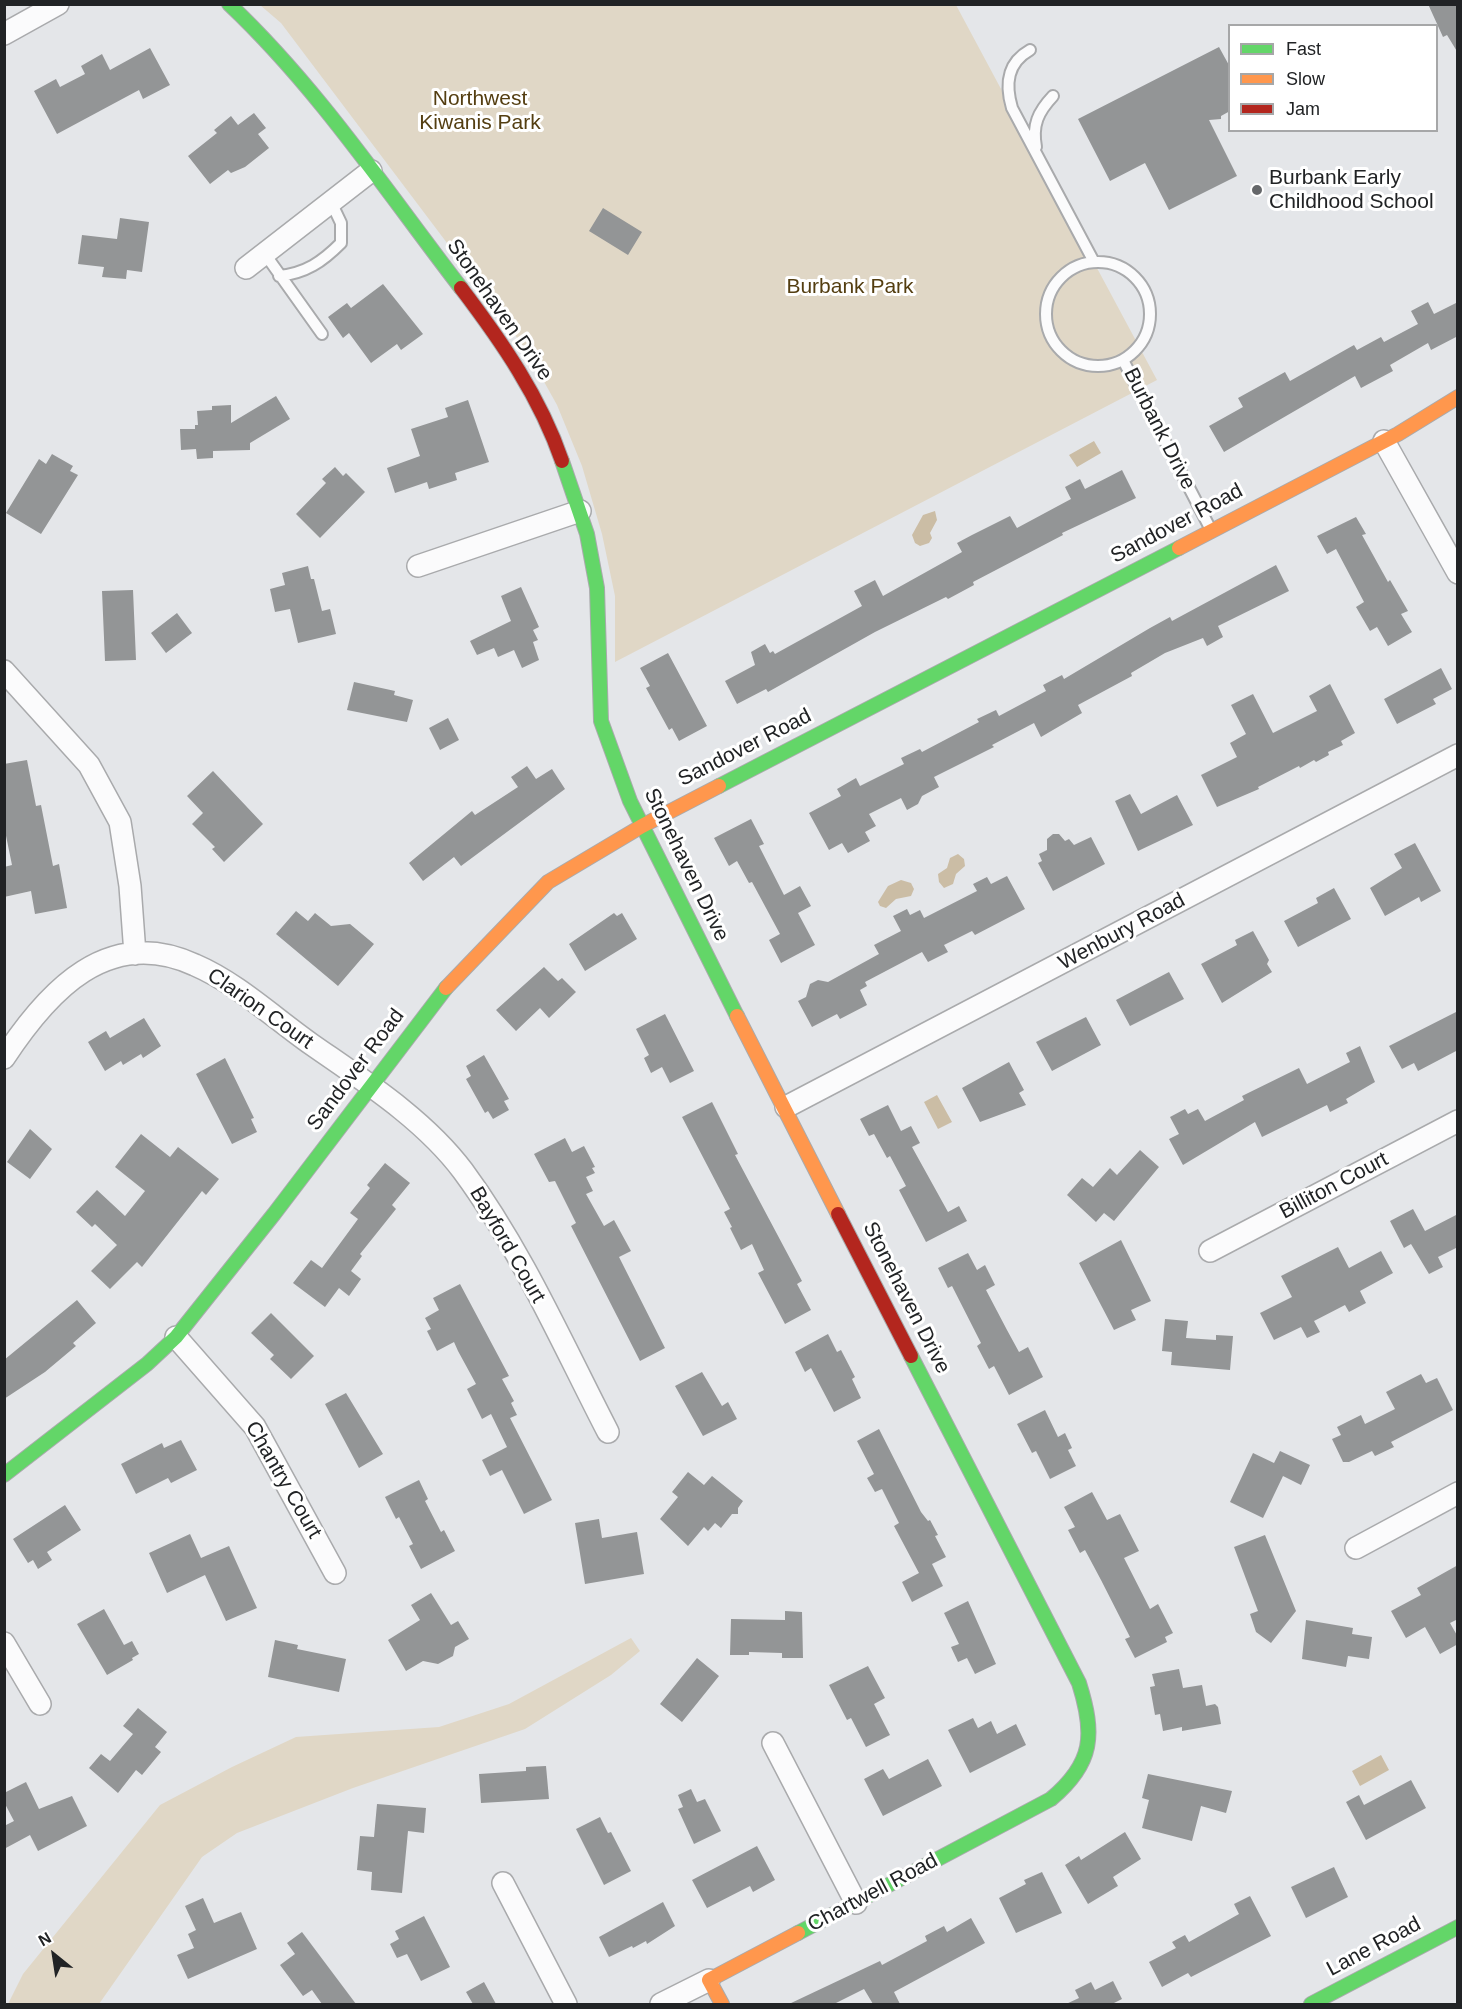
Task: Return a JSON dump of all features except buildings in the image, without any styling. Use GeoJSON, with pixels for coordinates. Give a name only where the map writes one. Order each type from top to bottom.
{"type":"FeatureCollection","features":[{"type":"Feature","properties":{"kind":"street"},"geometry":{"type":"LineString","coordinates":[[4,34],[58,4]]}},
{"type":"Feature","properties":{"kind":"street","name":"Stonehaven Drive"},"geometry":{"type":"LineString","coordinates":[[229,4],[273,47],[371,171],[515,362],[553,434],[580,511],[597,588],[601,721],[607,744],[642,826],[1079,1683],[1089,1714],[1090,1737],[1086,1758],[1078,1773]]}},
{"type":"Feature","properties":{"kind":"street"},"geometry":{"type":"LineString","coordinates":[[246,268],[371,171]]}},
{"type":"Feature","properties":{"kind":"street","name":"Sandover Road"},"geometry":{"type":"LineString","coordinates":[[4,1475],[147,1364],[176,1337],[274,1214],[448,983],[548,882],[642,826],[1384,441],[1458,397]]}},
{"type":"Feature","properties":{"kind":"street"},"geometry":{"type":"LineString","coordinates":[[1384,441],[1458,573]]}},
{"type":"Feature","properties":{"kind":"street"},"geometry":{"type":"LineString","coordinates":[[418,566],[580,511]]}},
{"type":"Feature","properties":{"kind":"street"},"geometry":{"type":"LineString","coordinates":[[4,670],[89,765],[120,822],[130,886],[135,954]]}},
{"type":"Feature","properties":{"kind":"street","name":"Wenbury Road"},"geometry":{"type":"LineString","coordinates":[[786,1107],[1458,755]]}},
{"type":"Feature","properties":{"kind":"street","name":"Clarion Court"},"geometry":{"type":"LineString","coordinates":[[4,1058],[29,1020],[62,986],[81,971],[135,954],[165,954],[196,965],[227,983],[369,1085]]}},
{"type":"Feature","properties":{"kind":"street","name":"Bayford Court"},"geometry":{"type":"LineString","coordinates":[[369,1085],[436,1141],[462,1169],[495,1217],[609,1432]]}},
{"type":"Feature","properties":{"kind":"street","name":"Billiton Court"},"geometry":{"type":"LineString","coordinates":[[1210,1251],[1458,1121]]}},
{"type":"Feature","properties":{"kind":"street","name":"Chantry Court"},"geometry":{"type":"LineString","coordinates":[[176,1337],[255,1426],[335,1573]]}},
{"type":"Feature","properties":{"kind":"street"},"geometry":{"type":"LineString","coordinates":[[1356,1548],[1458,1493]]}},
{"type":"Feature","properties":{"kind":"street"},"geometry":{"type":"LineString","coordinates":[[4,1643],[40,1704]]}},
{"type":"Feature","properties":{"kind":"street"},"geometry":{"type":"LineString","coordinates":[[773,1743],[856,1903]]}},
{"type":"Feature","properties":{"kind":"street","name":"Chartwell Road"},"geometry":{"type":"LineString","coordinates":[[661,2004],[1052,1800],[1078,1773]]}},
{"type":"Feature","properties":{"kind":"street"},"geometry":{"type":"LineString","coordinates":[[503,1884],[566,2004]]}},
{"type":"Feature","properties":{"kind":"street","name":"Lane Road"},"geometry":{"type":"LineString","coordinates":[[1311,2004],[1340,1998],[1458,1928]]}},
{"type":"Feature","properties":{"kind":"street"},"geometry":{"type":"LineString","coordinates":[[708,1980],[722,2004]]}},
{"type":"Feature","properties":{"kind":"lane"},"geometry":{"type":"LineString","coordinates":[[1030,50],[1022,54],[1011,67],[1007,93],[1011,108],[1094,262]]}},
{"type":"Feature","properties":{"kind":"lane"},"geometry":{"type":"LineString","coordinates":[[1040,162],[1034,135],[1035,124],[1038,115],[1053,96]]}},
{"type":"Feature","properties":{"kind":"lane"},"geometry":{"type":"LineString","coordinates":[[279,276],[299,274],[327,257],[341,243],[341,223],[331,202]]}},
{"type":"Feature","properties":{"kind":"lane"},"geometry":{"type":"LineString","coordinates":[[265,254],[322,334]]}},
{"type":"Feature","properties":{"kind":"lane","name":"Burbank Drive"},"geometry":{"type":"LineString","coordinates":[[1094,262],[1122,268],[1133,276],[1148,300],[1149,328],[1139,346],[1123,360],[1099,366],[1075,361],[1056,346],[1047,324],[1048,299],[1061,278],[1082,265],[1094,262]]}},
{"type":"Feature","properties":{"kind":"lane","name":"Burbank Drive"},"geometry":{"type":"LineString","coordinates":[[1123,360],[1211,530]]}},
{"type":"Feature","properties":{"kind":"green space","name":"Burbank Park"},"geometry":{"type":"Polygon","coordinates":[[[260,5],[956,5],[1157,380],[615,662],[615,596],[602,534],[582,466],[557,405],[528,353],[490,300],[281,23],[260,5]]]}},
{"type":"Feature","properties":{"kind":"green space"},"geometry":{"type":"Polygon","coordinates":[[[631,1638],[640,1651],[611,1675],[525,1729],[353,1788],[237,1833],[202,1857],[99,2004],[8,2004],[23,1974],[160,1805],[296,1737],[439,1727],[509,1704],[631,1638]]]}},
{"type":"Feature","properties":{"kind":"shaded area"},"geometry":{"type":"Polygon","coordinates":[[[1094,441],[1101,453],[1077,467],[1069,455],[1094,441]]]}},
{"type":"Feature","properties":{"kind":"shaded area"},"geometry":{"type":"Polygon","coordinates":[[[935,511],[937,520],[930,533],[932,538],[929,543],[920,546],[915,543],[912,535],[923,515],[935,511]]]}},
{"type":"Feature","properties":{"kind":"shaded area"},"geometry":{"type":"Polygon","coordinates":[[[958,854],[964,859],[965,866],[956,874],[953,884],[944,888],[939,882],[938,874],[947,868],[950,858],[958,854]]]}},
{"type":"Feature","properties":{"kind":"shaded area"},"geometry":{"type":"Polygon","coordinates":[[[901,880],[911,883],[914,889],[911,896],[896,899],[886,908],[880,906],[878,902],[888,886],[901,880]]]}},
{"type":"Feature","properties":{"kind":"shaded area"},"geometry":{"type":"Polygon","coordinates":[[[937,1095],[952,1122],[938,1129],[924,1102],[937,1095]]]}},
{"type":"Feature","properties":{"kind":"shaded area"},"geometry":{"type":"Polygon","coordinates":[[[1381,1755],[1389,1770],[1360,1786],[1352,1771],[1381,1755]]]}},
{"type":"Feature","properties":{"kind":"traffic: fast"},"geometry":{"type":"LineString","coordinates":[[229,4],[261,36],[322,105],[461,288]]}},
{"type":"Feature","properties":{"kind":"traffic: fast"},"geometry":{"type":"LineString","coordinates":[[562,461],[587,534],[597,588],[601,721],[630,801],[737,1016]]}},
{"type":"Feature","properties":{"kind":"traffic: fast"},"geometry":{"type":"LineString","coordinates":[[719,786],[1179,548]]}},
{"type":"Feature","properties":{"kind":"traffic: fast"},"geometry":{"type":"LineString","coordinates":[[4,1475],[147,1364],[176,1337],[274,1214],[446,988]]}},
{"type":"Feature","properties":{"kind":"traffic: fast"},"geometry":{"type":"LineString","coordinates":[[798,1933],[1051,1799],[1076,1773],[1087,1747],[1089,1733],[1079,1683],[911,1356]]}},
{"type":"Feature","properties":{"kind":"traffic: fast"},"geometry":{"type":"LineString","coordinates":[[1311,2004],[1458,1927]]}},
{"type":"Feature","properties":{"kind":"traffic: slow"},"geometry":{"type":"LineString","coordinates":[[1179,548],[1398,434],[1458,397]]}},
{"type":"Feature","properties":{"kind":"traffic: slow"},"geometry":{"type":"LineString","coordinates":[[446,988],[548,882],[642,826],[719,786]]}},
{"type":"Feature","properties":{"kind":"traffic: slow"},"geometry":{"type":"LineString","coordinates":[[737,1016],[838,1214]]}},
{"type":"Feature","properties":{"kind":"traffic: slow"},"geometry":{"type":"LineString","coordinates":[[722,2004],[709,1980],[798,1933]]}},
{"type":"Feature","properties":{"kind":"traffic: jam"},"geometry":{"type":"LineString","coordinates":[[461,288],[519,371],[543,415],[562,461]]}},
{"type":"Feature","properties":{"kind":"traffic: jam"},"geometry":{"type":"LineString","coordinates":[[838,1214],[911,1356]]}},
{"type":"Feature","properties":{"kind":"place","name":"Burbank Early Childhood School"},"geometry":{"type":"Point","coordinates":[1257,190]}},
{"type":"Feature","properties":{"kind":"park label","name":"Northwest Kiwanis Park"},"geometry":{"type":"Point","coordinates":[480,111]}}]}
